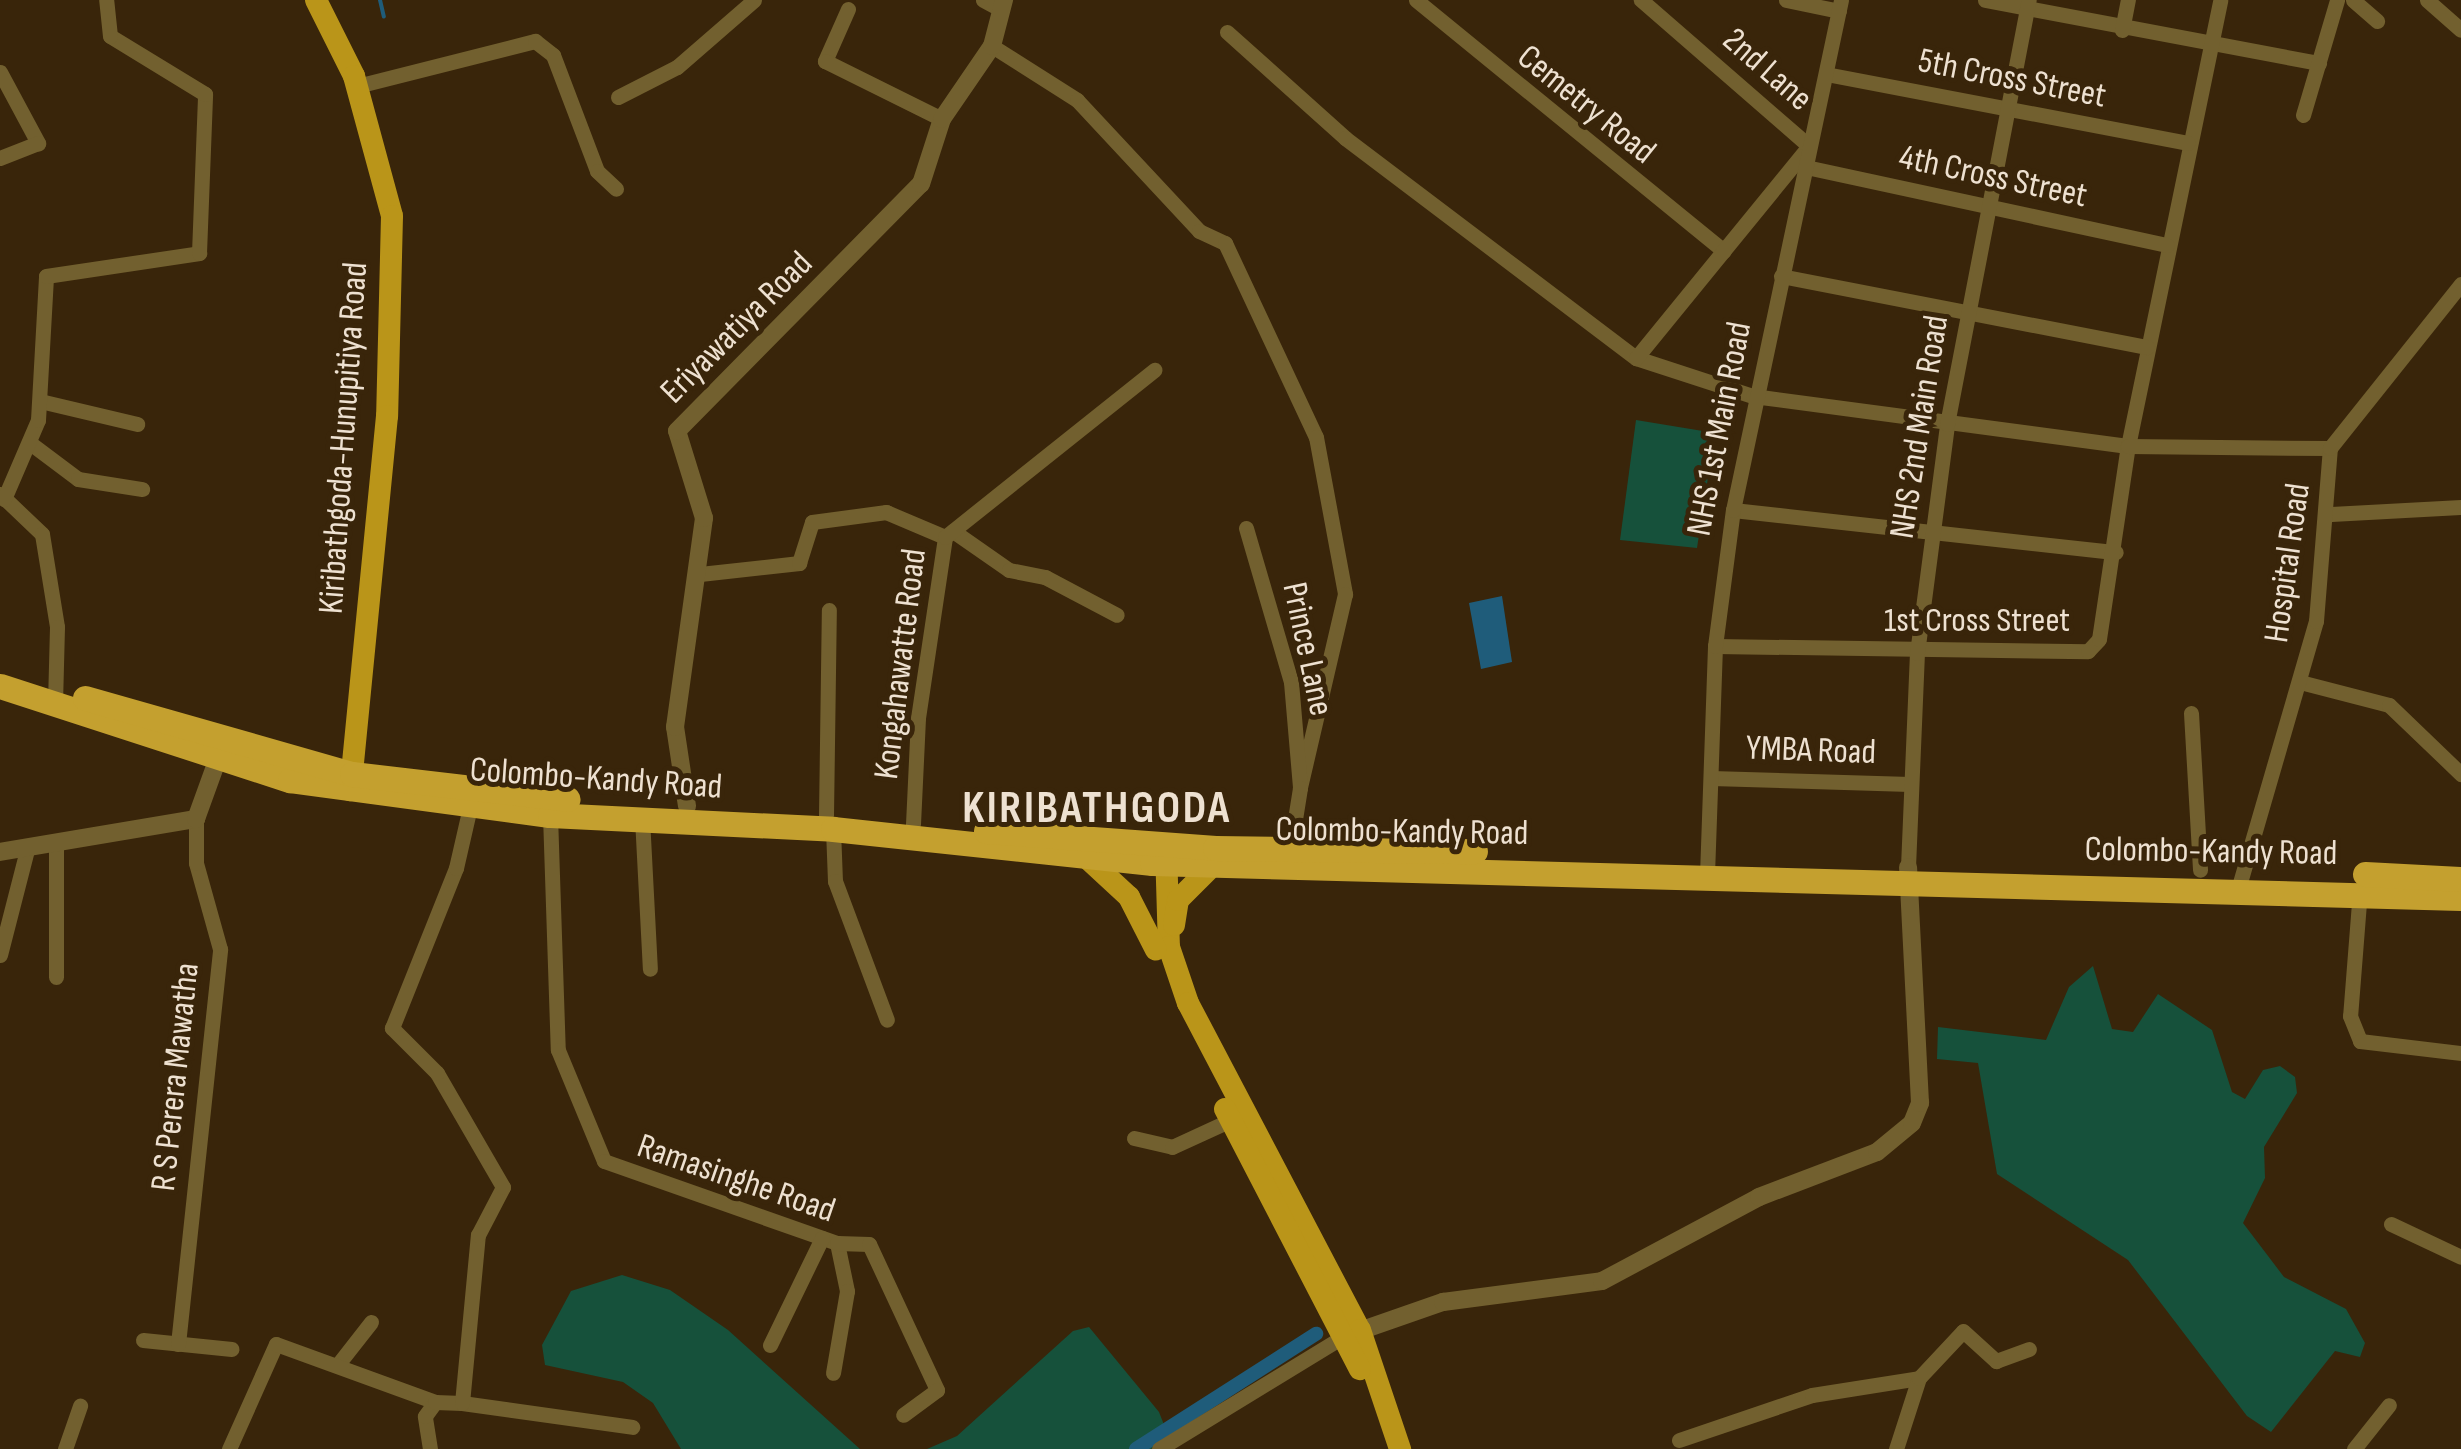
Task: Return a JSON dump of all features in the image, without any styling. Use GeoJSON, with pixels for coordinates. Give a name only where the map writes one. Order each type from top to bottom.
{"type":"FeatureCollection","features":[{"type":"Feature","properties":{"kind":"highway","name":"Colombo-Kandy Road"},"geometry":{"type":"LineString","coordinates":[[0,669],[56,697],[217,761],[470,807],[642,818],[913,824],[1214,864],[1707,868]]}},
{"type":"Feature","properties":{"kind":"highway","name":"Colombo-Kandy Road"},"geometry":{"type":"LineString","coordinates":[[0,686],[56,697],[351,784],[687,806],[1088,859],[1161,857],[1291,844],[1908,876],[2461,879]]}},
{"type":"Feature","properties":{"kind":"highway","name":"Colombo-Kandy Road"},"geometry":{"type":"LineString","coordinates":[[1908,876],[2200,870],[2239,878],[2461,898]]}},
{"type":"Feature","properties":{"kind":"main road","name":"Kiribathgoda-Hunupitiya Road"},"geometry":{"type":"LineString","coordinates":[[316,0],[357,86],[392,216],[392,332],[351,784]]}},
{"type":"Feature","properties":{"kind":"main road"},"geometry":{"type":"LineString","coordinates":[[1161,857],[1162,949],[1182,1029],[1352,1333]]}},
{"type":"Feature","properties":{"kind":"main road"},"geometry":{"type":"LineString","coordinates":[[1088,859],[1129,898],[1162,949],[1204,1046],[1352,1333],[1398,1449]]}},
{"type":"Feature","properties":{"kind":"main road"},"geometry":{"type":"LineString","coordinates":[[1162,949],[1178,900],[1214,864]]}},
{"type":"Feature","properties":{"kind":"street"},"geometry":{"type":"LineString","coordinates":[[56,697],[42,534],[2,496],[30,443],[40,401],[46,276],[192,260],[201,242],[205,94],[110,36],[106,0]]}},
{"type":"Feature","properties":{"kind":"street"},"geometry":{"type":"LineString","coordinates":[[618,97],[677,68],[754,0]]}},
{"type":"Feature","properties":{"kind":"street"},"geometry":{"type":"LineString","coordinates":[[982,0],[1003,5]]}},
{"type":"Feature","properties":{"kind":"street","name":"Cemetry Road"},"geometry":{"type":"LineString","coordinates":[[1416,0],[1724,251]]}},
{"type":"Feature","properties":{"kind":"street","name":"2nd Lane"},"geometry":{"type":"LineString","coordinates":[[1641,0],[1810,146]]}},
{"type":"Feature","properties":{"kind":"street"},"geometry":{"type":"LineString","coordinates":[[1786,0],[1840,6]]}},
{"type":"Feature","properties":{"kind":"street"},"geometry":{"type":"LineString","coordinates":[[1985,0],[2028,5],[2208,49],[2319,63]]}},
{"type":"Feature","properties":{"kind":"street"},"geometry":{"type":"LineString","coordinates":[[2122,30],[2128,0]]}},
{"type":"Feature","properties":{"kind":"street","name":"1st Cross Street"},"geometry":{"type":"LineString","coordinates":[[1715,646],[1917,653],[2088,651],[2099,638],[2116,552],[2128,446],[2187,143],[2220,0]]}},
{"type":"Feature","properties":{"kind":"street"},"geometry":{"type":"LineString","coordinates":[[2302,115],[2337,0]]}},
{"type":"Feature","properties":{"kind":"street"},"geometry":{"type":"LineString","coordinates":[[2352,0],[2377,21]]}},
{"type":"Feature","properties":{"kind":"street"},"geometry":{"type":"LineString","coordinates":[[2427,0],[2461,30]]}},
{"type":"Feature","properties":{"kind":"street","name":"Eriyawatiya Road"},"geometry":{"type":"LineString","coordinates":[[687,806],[674,728],[700,574],[704,518],[677,430],[887,227],[930,170],[942,119],[992,46],[1003,5]]}},
{"type":"Feature","properties":{"kind":"street","name":"NHS 2nd Main Road"},"geometry":{"type":"LineString","coordinates":[[1908,876],[1917,653],[1947,424],[2028,5]]}},
{"type":"Feature","properties":{"kind":"street","name":"NHS 1st Main Road"},"geometry":{"type":"LineString","coordinates":[[1707,868],[1715,646],[1732,510],[1840,6]]}},
{"type":"Feature","properties":{"kind":"street"},"geometry":{"type":"LineString","coordinates":[[848,10],[826,61],[942,119]]}},
{"type":"Feature","properties":{"kind":"street"},"geometry":{"type":"LineString","coordinates":[[1227,32],[1344,138],[1636,358],[1754,396],[1947,424],[2128,446],[2330,448]]}},
{"type":"Feature","properties":{"kind":"street"},"geometry":{"type":"LineString","coordinates":[[357,86],[535,41],[553,55],[597,172],[616,189]]}},
{"type":"Feature","properties":{"kind":"street"},"geometry":{"type":"LineString","coordinates":[[992,46],[1077,100],[1199,231],[1225,244],[1316,436],[1345,594],[1300,788]]}},
{"type":"Feature","properties":{"kind":"street"},"geometry":{"type":"LineString","coordinates":[[0,72],[38,143],[0,158]]}},
{"type":"Feature","properties":{"kind":"street","name":"5th Cross Street"},"geometry":{"type":"LineString","coordinates":[[1826,74],[2187,143]]}},
{"type":"Feature","properties":{"kind":"street"},"geometry":{"type":"LineString","coordinates":[[1636,358],[1810,146]]}},
{"type":"Feature","properties":{"kind":"street","name":"4th Cross Street"},"geometry":{"type":"LineString","coordinates":[[1806,167],[2167,245]]}},
{"type":"Feature","properties":{"kind":"street"},"geometry":{"type":"LineString","coordinates":[[1781,276],[2147,348]]}},
{"type":"Feature","properties":{"kind":"street","name":"Hospital Road"},"geometry":{"type":"LineString","coordinates":[[2239,878],[2300,682],[2331,514],[2330,448],[2461,284]]}},
{"type":"Feature","properties":{"kind":"street","name":"Kongahawatte Road"},"geometry":{"type":"LineString","coordinates":[[913,824],[918,718],[949,534],[1154,370]]}},
{"type":"Feature","properties":{"kind":"street"},"geometry":{"type":"LineString","coordinates":[[40,401],[137,424]]}},
{"type":"Feature","properties":{"kind":"street"},"geometry":{"type":"LineString","coordinates":[[30,443],[78,479],[142,488]]}},
{"type":"Feature","properties":{"kind":"street"},"geometry":{"type":"LineString","coordinates":[[2331,514],[2461,507]]}},
{"type":"Feature","properties":{"kind":"street"},"geometry":{"type":"LineString","coordinates":[[1732,510],[2116,552]]}},
{"type":"Feature","properties":{"kind":"street"},"geometry":{"type":"LineString","coordinates":[[700,574],[799,563],[812,522],[886,512],[949,534],[1009,570],[1045,577],[1116,615]]}},
{"type":"Feature","properties":{"kind":"street","name":"Prince Lane"},"geometry":{"type":"LineString","coordinates":[[1246,528],[1290,682],[1300,788],[1291,844]]}},
{"type":"Feature","properties":{"kind":"street"},"geometry":{"type":"LineString","coordinates":[[829,610],[829,822],[835,880],[887,1020]]}},
{"type":"Feature","properties":{"kind":"street"},"geometry":{"type":"LineString","coordinates":[[2300,682],[2389,706],[2461,774]]}},
{"type":"Feature","properties":{"kind":"street"},"geometry":{"type":"LineString","coordinates":[[2190,714],[2200,870]]}},
{"type":"Feature","properties":{"kind":"street"},"geometry":{"type":"LineString","coordinates":[[0,852],[196,819],[217,761]]}},
{"type":"Feature","properties":{"kind":"street","name":"YMBA Road"},"geometry":{"type":"LineString","coordinates":[[1711,778],[1910,784]]}},
{"type":"Feature","properties":{"kind":"street"},"geometry":{"type":"LineString","coordinates":[[462,1402],[478,1234],[503,1187],[499,1168],[436,1074],[392,1028],[456,868],[470,807]]}},
{"type":"Feature","properties":{"kind":"street","name":"Ramasinghe Road"},"geometry":{"type":"LineString","coordinates":[[550,814],[558,1050],[604,1161],[830,1240],[848,1291],[833,1372]]}},
{"type":"Feature","properties":{"kind":"street"},"geometry":{"type":"LineString","coordinates":[[642,818],[650,969]]}},
{"type":"Feature","properties":{"kind":"street","name":"R S Perera Mawatha"},"geometry":{"type":"LineString","coordinates":[[178,1344],[220,949],[196,863],[196,819]]}},
{"type":"Feature","properties":{"kind":"street"},"geometry":{"type":"LineString","coordinates":[[56,844],[56,977]]}},
{"type":"Feature","properties":{"kind":"street"},"geometry":{"type":"LineString","coordinates":[[0,955],[27,850]]}},
{"type":"Feature","properties":{"kind":"street"},"geometry":{"type":"LineString","coordinates":[[1159,1449],[1352,1333],[1443,1302],[1602,1282],[1759,1197],[1888,1143],[1920,1103],[1908,876]]}},
{"type":"Feature","properties":{"kind":"street"},"geometry":{"type":"LineString","coordinates":[[2360,890],[2350,1016],[2360,1041],[2461,1054]]}},
{"type":"Feature","properties":{"kind":"street"},"geometry":{"type":"LineString","coordinates":[[1134,1138],[1172,1147],[1231,1120]]}},
{"type":"Feature","properties":{"kind":"street"},"geometry":{"type":"LineString","coordinates":[[2391,1224],[2461,1257]]}},
{"type":"Feature","properties":{"kind":"street"},"geometry":{"type":"LineString","coordinates":[[770,1344],[830,1240],[869,1244],[937,1390],[904,1415]]}},
{"type":"Feature","properties":{"kind":"street"},"geometry":{"type":"LineString","coordinates":[[339,1364],[371,1322]]}},
{"type":"Feature","properties":{"kind":"street"},"geometry":{"type":"LineString","coordinates":[[1896,1449],[1919,1378],[1963,1331],[1996,1360],[2029,1348]]}},
{"type":"Feature","properties":{"kind":"street"},"geometry":{"type":"LineString","coordinates":[[143,1340],[232,1349]]}},
{"type":"Feature","properties":{"kind":"street"},"geometry":{"type":"LineString","coordinates":[[229,1449],[276,1344],[435,1402],[462,1402],[632,1427]]}},
{"type":"Feature","properties":{"kind":"street"},"geometry":{"type":"LineString","coordinates":[[1679,1440],[1812,1395],[1919,1378]]}},
{"type":"Feature","properties":{"kind":"street"},"geometry":{"type":"LineString","coordinates":[[430,1449],[425,1416],[435,1402]]}},
{"type":"Feature","properties":{"kind":"street"},"geometry":{"type":"LineString","coordinates":[[2354,1449],[2388,1404]]}},
{"type":"Feature","properties":{"kind":"street"},"geometry":{"type":"LineString","coordinates":[[65,1449],[80,1406]]}},
{"type":"Feature","properties":{"kind":"green space"},"geometry":{"type":"Polygon","coordinates":[[[1636,420],[1715,433],[1697,548],[1620,540],[1636,420]]]}},
{"type":"Feature","properties":{"kind":"green space"},"geometry":{"type":"Polygon","coordinates":[[[2093,966],[2112,1029],[2133,1032],[2158,994],[2212,1030],[2232,1092],[2245,1099],[2263,1070],[2280,1066],[2295,1077],[2297,1093],[2264,1147],[2265,1178],[2243,1223],[2284,1277],[2346,1309],[2365,1343],[2360,1357],[2335,1351],[2271,1432],[2247,1416],[2128,1260],[1997,1174],[1978,1063],[1937,1059],[1938,1027],[2046,1040],[2069,987],[2093,966]]]}},
{"type":"Feature","properties":{"kind":"green space"},"geometry":{"type":"Polygon","coordinates":[[[622,1275],[670,1290],[728,1330],[860,1449],[681,1449],[653,1403],[623,1382],[545,1365],[542,1345],[571,1291],[622,1275]]]}},
{"type":"Feature","properties":{"kind":"green space"},"geometry":{"type":"Polygon","coordinates":[[[1089,1327],[1159,1412],[1168,1435],[1151,1449],[927,1449],[957,1436],[1073,1331],[1089,1327]]]}},
{"type":"Feature","properties":{"kind":"water"},"geometry":{"type":"Polygon","coordinates":[[[1502,596],[1512,662],[1481,669],[1469,603],[1502,596]]]}},
{"type":"Feature","properties":{"kind":"waterway"},"geometry":{"type":"LineString","coordinates":[[380,0],[384,17]]}},
{"type":"Feature","properties":{"kind":"waterway"},"geometry":{"type":"LineString","coordinates":[[1136,1449],[1316,1334]]}},
{"type":"Feature","properties":{"kind":"district","name":"KIRIBATHGODA"},"geometry":{"type":"Point","coordinates":[1097,809]}}]}
